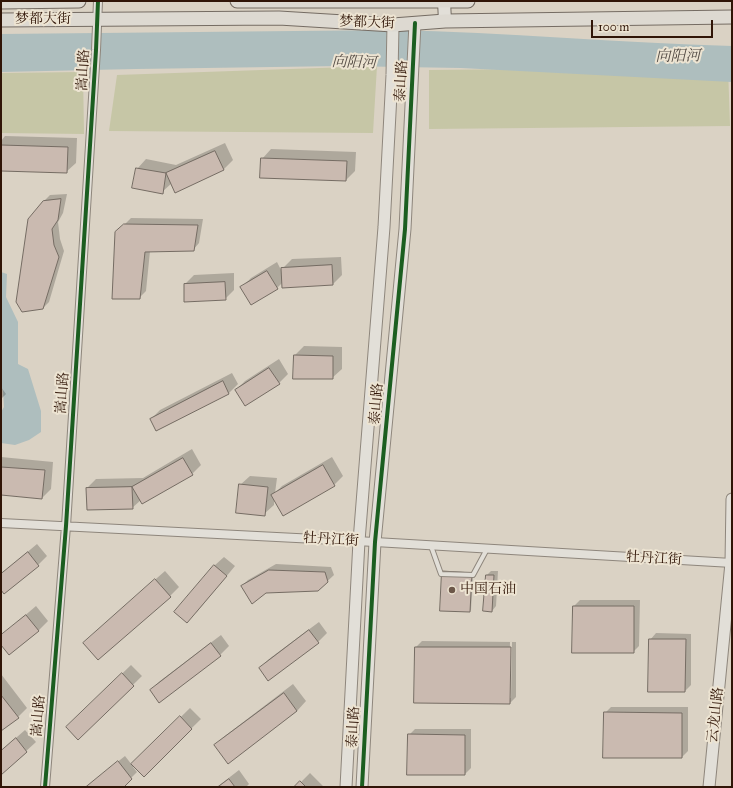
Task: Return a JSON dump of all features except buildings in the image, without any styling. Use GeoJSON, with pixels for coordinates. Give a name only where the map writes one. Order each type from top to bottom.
{"type":"FeatureCollection","features":[{"type":"Feature","properties":{"kind":"main road","name":"梦都大街"},"geometry":{"type":"LineString","coordinates":[[1,2],[79,1]]}},
{"type":"Feature","properties":{"kind":"main road","name":"梦都大街"},"geometry":{"type":"LineString","coordinates":[[237,1],[468,1]]}},
{"type":"Feature","properties":{"kind":"main road"},"geometry":{"type":"LineString","coordinates":[[444,1],[444,21]]}},
{"type":"Feature","properties":{"kind":"main road","name":"梦都大街"},"geometry":{"type":"LineString","coordinates":[[1,20],[279,18],[393,25],[444,21],[732,17]]}},
{"type":"Feature","properties":{"kind":"street","name":"嵩山路"},"geometry":{"type":"LineString","coordinates":[[45,787],[66,526],[98,1]]}},
{"type":"Feature","properties":{"kind":"street","name":"泰山路"},"geometry":{"type":"LineString","coordinates":[[362,787],[375,542],[405,229],[414,74],[415,23]]}},
{"type":"Feature","properties":{"kind":"street","name":"泰山路"},"geometry":{"type":"LineString","coordinates":[[346,787],[359,541],[384,227],[392,75],[393,25]]}},
{"type":"Feature","properties":{"kind":"street","name":"云龙山路"},"geometry":{"type":"LineString","coordinates":[[709,787],[732,563],[732,500]]}},
{"type":"Feature","properties":{"kind":"street","name":"牡丹江街"},"geometry":{"type":"LineString","coordinates":[[1,523],[359,541],[732,563]]}},
{"type":"Feature","properties":{"kind":"lane"},"geometry":{"type":"LineString","coordinates":[[431,545],[441,574],[473,575],[487,549]]}},
{"type":"Feature","properties":{"kind":"green space"},"geometry":{"type":"Polygon","coordinates":[[[377,66],[373,133],[109,131],[117,75],[377,66]]]}},
{"type":"Feature","properties":{"kind":"green space"},"geometry":{"type":"Polygon","coordinates":[[[728,67],[730,126],[429,129],[429,70],[728,67]]]}},
{"type":"Feature","properties":{"kind":"green space"},"geometry":{"type":"Polygon","coordinates":[[[83,72],[84,134],[1,133],[1,73],[83,72]]]}},
{"type":"Feature","properties":{"kind":"water","name":"向阳河"},"geometry":{"type":"Polygon","coordinates":[[[393,30],[732,46],[732,82],[461,68],[342,66],[1,72],[1,34],[393,30]]]}},
{"type":"Feature","properties":{"kind":"water"},"geometry":{"type":"Polygon","coordinates":[[[1,272],[7,274],[6,297],[18,322],[18,364],[28,369],[41,411],[41,432],[29,440],[15,445],[1,443],[1,412],[4,407],[3,391],[1,386],[1,272]]]}},
{"type":"Feature","properties":{"kind":"cycle path"},"geometry":{"type":"LineString","coordinates":[[45,787],[66,526],[98,1]]}},
{"type":"Feature","properties":{"kind":"cycle path"},"geometry":{"type":"LineString","coordinates":[[362,787],[375,542],[405,229],[415,23]]}},
{"type":"Feature","properties":{"kind":"place","name":"中国石油"},"geometry":{"type":"Point","coordinates":[452,590]}}]}
